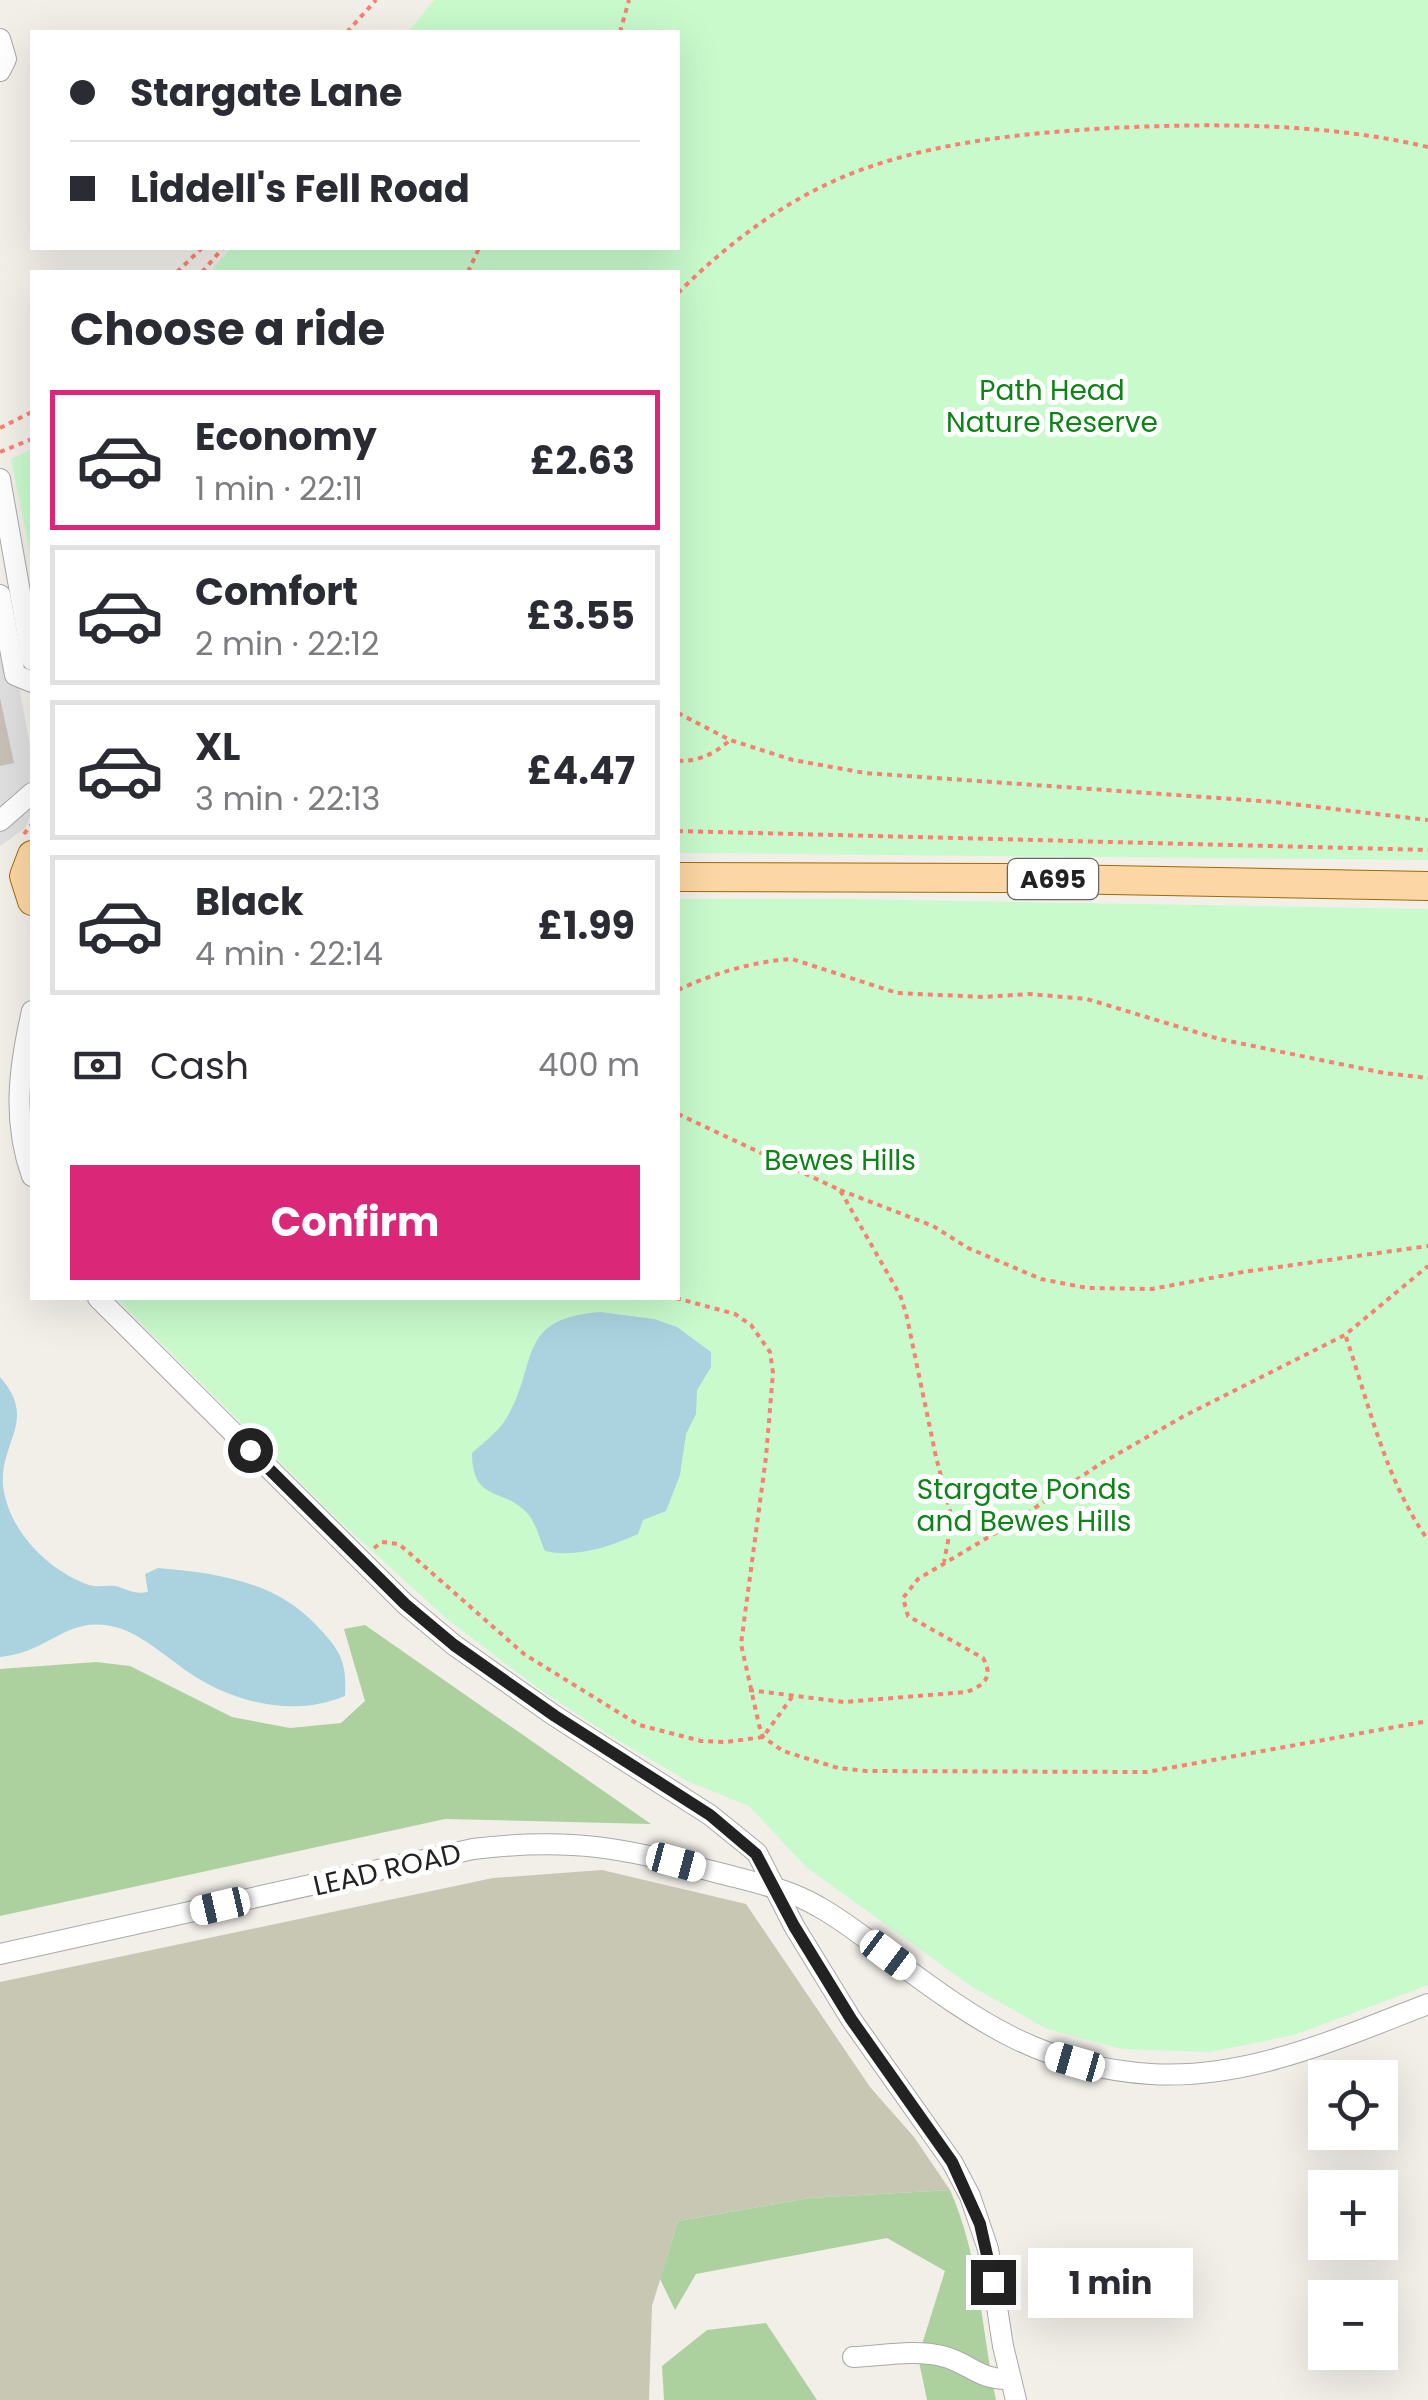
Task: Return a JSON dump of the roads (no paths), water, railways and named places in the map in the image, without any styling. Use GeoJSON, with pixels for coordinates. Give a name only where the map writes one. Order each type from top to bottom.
{"type":"FeatureCollection","features":[{"type":"Feature","properties":{"kind":"main road"},"geometry":{"type":"LineString","coordinates":[[0,867],[30,857]]}},
{"type":"Feature","properties":{"kind":"main road"},"geometry":{"type":"LineString","coordinates":[[30,861],[24,876],[30,896]]}},
{"type":"Feature","properties":{"kind":"main road","name":"A695"},"geometry":{"type":"LineString","coordinates":[[680,877],[1022,878],[1428,886]]}},
{"type":"Feature","properties":{"kind":"main road"},"geometry":{"type":"LineString","coordinates":[[0,891],[30,901]]}},
{"type":"Feature","properties":{"kind":"street"},"geometry":{"type":"LineString","coordinates":[[0,39],[6,59],[0,72]]}},
{"type":"Feature","properties":{"kind":"street"},"geometry":{"type":"LineString","coordinates":[[0,479],[30,649]]}},
{"type":"Feature","properties":{"kind":"street"},"geometry":{"type":"LineString","coordinates":[[0,594],[15,674],[30,681]]}},
{"type":"Feature","properties":{"kind":"street"},"geometry":{"type":"LineString","coordinates":[[0,820],[30,796]]}},
{"type":"Feature","properties":{"kind":"street"},"geometry":{"type":"LineString","coordinates":[[30,1022],[18,1102],[30,1169]]}},
{"type":"Feature","properties":{"kind":"street"},"geometry":{"type":"LineString","coordinates":[[100,1300],[358,1559],[454,1645],[734,1832],[764,1863],[789,1916],[851,2019],[952,2162],[970,2196],[988,2249],[1009,2379],[1016,2400]]}},
{"type":"Feature","properties":{"kind":"street","name":"LEAD ROAD"},"geometry":{"type":"LineString","coordinates":[[0,1954],[473,1850],[582,1844],[617,1848],[776,1888],[817,1905],[997,2032],[1042,2052],[1113,2070],[1183,2074],[1278,2059],[1428,2004]]}},
{"type":"Feature","properties":{"kind":"street"},"geometry":{"type":"LineString","coordinates":[[852,2357],[927,2353],[965,2364],[991,2380],[1009,2379]]}},
{"type":"Feature","properties":{"kind":"water"},"geometry":{"type":"Polygon","coordinates":[[[600,1312],[654,1319],[677,1327],[711,1352],[711,1367],[697,1390],[696,1414],[686,1434],[680,1475],[666,1511],[643,1520],[638,1534],[604,1547],[569,1553],[545,1551],[528,1514],[477,1480],[472,1453],[506,1419],[541,1334],[573,1316],[600,1312]]]}},
{"type":"Feature","properties":{"kind":"water"},"geometry":{"type":"Polygon","coordinates":[[[0,1377],[11,1392],[17,1418],[4,1469],[6,1502],[21,1532],[45,1559],[89,1585],[136,1592],[148,1592],[145,1574],[158,1568],[223,1577],[264,1589],[301,1611],[331,1642],[343,1665],[345,1696],[308,1705],[252,1701],[199,1679],[132,1633],[103,1625],[73,1629],[18,1654],[0,1657],[0,1377]]]}},
{"type":"Feature","properties":{"kind":"park label","name":"Path Head Nature Reserve"},"geometry":{"type":"Point","coordinates":[1052,406]}},
{"type":"Feature","properties":{"kind":"park label","name":"Bewes Hills"},"geometry":{"type":"Point","coordinates":[840,1160]}},
{"type":"Feature","properties":{"kind":"park label","name":"Stargate Ponds and Bewes Hills"},"geometry":{"type":"Point","coordinates":[1024,1505]}}]}
